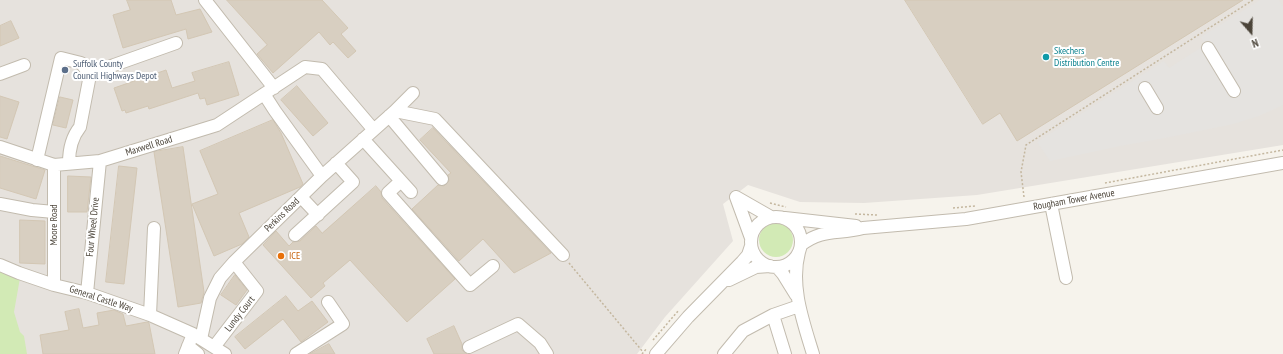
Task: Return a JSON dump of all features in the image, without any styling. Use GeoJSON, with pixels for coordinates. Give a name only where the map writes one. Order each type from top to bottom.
{"type":"FeatureCollection","features":[{"type":"Feature","properties":{"kind":"street"},"geometry":{"type":"LineString","coordinates":[[204,0],[269,91],[275,111],[322,176]]}},
{"type":"Feature","properties":{"kind":"street"},"geometry":{"type":"LineString","coordinates":[[90,75],[176,43]]}},
{"type":"Feature","properties":{"kind":"street"},"geometry":{"type":"LineString","coordinates":[[1208,48],[1234,91]]}},
{"type":"Feature","properties":{"kind":"street"},"geometry":{"type":"LineString","coordinates":[[37,160],[62,58],[81,63],[90,75],[80,127],[74,134],[69,150],[69,163]]}},
{"type":"Feature","properties":{"kind":"street"},"geometry":{"type":"LineString","coordinates":[[0,74],[24,65]]}},
{"type":"Feature","properties":{"kind":"street","name":"Maxwell Road"},"geometry":{"type":"LineString","coordinates":[[0,147],[54,165],[100,161],[217,125],[305,67],[322,69],[373,129]]}},
{"type":"Feature","properties":{"kind":"street"},"geometry":{"type":"LineString","coordinates":[[1145,88],[1157,108]]}},
{"type":"Feature","properties":{"kind":"street","name":"Perkins Road"},"geometry":{"type":"LineString","coordinates":[[186,350],[197,337],[210,298],[220,278],[234,262],[322,176],[413,93]]}},
{"type":"Feature","properties":{"kind":"street"},"geometry":{"type":"LineString","coordinates":[[392,113],[435,119],[563,255]]}},
{"type":"Feature","properties":{"kind":"street"},"geometry":{"type":"LineString","coordinates":[[392,113],[442,179]]}},
{"type":"Feature","properties":{"kind":"street"},"geometry":{"type":"LineString","coordinates":[[363,139],[411,192]]}},
{"type":"Feature","properties":{"kind":"street","name":"Four Wheel Drive"},"geometry":{"type":"LineString","coordinates":[[87,293],[100,161]]}},
{"type":"Feature","properties":{"kind":"street"},"geometry":{"type":"LineString","coordinates":[[295,235],[353,182],[336,163]]}},
{"type":"Feature","properties":{"kind":"street","name":"Rougham Tower Avenue"},"geometry":{"type":"LineString","coordinates":[[800,248],[817,235],[824,233],[966,219],[1283,163]]}},
{"type":"Feature","properties":{"kind":"street","name":"Moore Road"},"geometry":{"type":"LineString","coordinates":[[54,165],[54,285]]}},
{"type":"Feature","properties":{"kind":"street"},"geometry":{"type":"LineString","coordinates":[[401,181],[388,193],[470,285],[493,266]]}},
{"type":"Feature","properties":{"kind":"street"},"geometry":{"type":"LineString","coordinates":[[300,197],[318,215]]}},
{"type":"Feature","properties":{"kind":"street"},"geometry":{"type":"LineString","coordinates":[[798,301],[783,274],[773,266],[763,263],[754,253],[736,197],[781,214],[790,220],[799,231],[801,238],[796,265],[798,301],[813,354]]}},
{"type":"Feature","properties":{"kind":"street"},"geometry":{"type":"LineString","coordinates":[[0,204],[32,210],[54,212]]}},
{"type":"Feature","properties":{"kind":"street"},"geometry":{"type":"LineString","coordinates":[[1051,204],[1066,278]]}},
{"type":"Feature","properties":{"kind":"street"},"geometry":{"type":"LineString","coordinates":[[652,350],[723,283],[729,274],[748,255],[754,230],[758,224],[764,220],[781,214]]}},
{"type":"Feature","properties":{"kind":"street","name":"Rougham Tower Avenue"},"geometry":{"type":"LineString","coordinates":[[781,214],[850,224],[863,228]]}},
{"type":"Feature","properties":{"kind":"street"},"geometry":{"type":"LineString","coordinates":[[150,315],[154,228]]}},
{"type":"Feature","properties":{"kind":"street"},"geometry":{"type":"LineString","coordinates":[[723,283],[756,267],[784,266],[790,262],[800,248]]}},
{"type":"Feature","properties":{"kind":"street","name":"Lundy Court"},"geometry":{"type":"LineString","coordinates":[[214,347],[257,291],[234,262]]}},
{"type":"Feature","properties":{"kind":"street","name":"General Castle Way"},"geometry":{"type":"LineString","coordinates":[[0,265],[54,285],[87,293],[150,315],[197,337],[225,354]]}},
{"type":"Feature","properties":{"kind":"street"},"geometry":{"type":"LineString","coordinates":[[724,354],[743,331],[798,301]]}},
{"type":"Feature","properties":{"kind":"street"},"geometry":{"type":"LineString","coordinates":[[296,354],[344,324],[328,302]]}},
{"type":"Feature","properties":{"kind":"street"},"geometry":{"type":"LineString","coordinates":[[773,314],[785,354]]}},
{"type":"Feature","properties":{"kind":"street"},"geometry":{"type":"LineString","coordinates":[[469,347],[518,324],[540,343],[547,354]]}},
{"type":"Feature","properties":{"kind":"street"},"geometry":{"type":"LineString","coordinates":[[186,350],[198,354]]}},
{"type":"Feature","properties":{"kind":"path"},"geometry":{"type":"LineString","coordinates":[[1024,197],[1021,172],[1026,145],[1253,0]]}},
{"type":"Feature","properties":{"kind":"path"},"geometry":{"type":"LineString","coordinates":[[1101,183],[1283,150]]}},
{"type":"Feature","properties":{"kind":"path"},"geometry":{"type":"LineString","coordinates":[[768,203],[781,214]]}},
{"type":"Feature","properties":{"kind":"path"},"geometry":{"type":"LineString","coordinates":[[948,209],[977,205]]}},
{"type":"Feature","properties":{"kind":"path"},"geometry":{"type":"LineString","coordinates":[[855,214],[883,215]]}},
{"type":"Feature","properties":{"kind":"path"},"geometry":{"type":"LineString","coordinates":[[563,255],[642,353],[652,350]]}},
{"type":"Feature","properties":{"kind":"path"},"geometry":{"type":"LineString","coordinates":[[652,340],[683,305]]}},
{"type":"Feature","properties":{"kind":"shaded area"},"geometry":{"type":"Polygon","coordinates":[[[0,0],[1283,0],[1283,145],[977,195],[864,203],[800,202],[748,185],[723,204],[733,241],[665,317],[637,354],[0,354],[0,0]]]}},
{"type":"Feature","properties":{"kind":"shaded area"},"geometry":{"type":"Polygon","coordinates":[[[1260,0],[1279,0],[1283,7],[1283,105],[1259,116],[1233,124],[1050,161],[1037,142],[1164,61],[1169,68],[1205,45],[1201,37],[1260,0]]]}},
{"type":"Feature","properties":{"kind":"green space"},"geometry":{"type":"Polygon","coordinates":[[[773,223],[779,223],[788,228],[792,234],[792,246],[788,252],[779,257],[773,257],[764,252],[759,243],[759,237],[764,228],[773,223]]]}},
{"type":"Feature","properties":{"kind":"green space"},"geometry":{"type":"Polygon","coordinates":[[[0,271],[20,278],[14,312],[20,332],[24,336],[27,354],[0,354],[0,271]]]}},
{"type":"Feature","properties":{"kind":"building"},"geometry":{"type":"Polygon","coordinates":[[[127,0],[171,0],[176,15],[200,9],[212,32],[188,39],[186,29],[123,48],[113,15],[130,10],[127,0]]]}},
{"type":"Feature","properties":{"kind":"building"},"geometry":{"type":"Polygon","coordinates":[[[227,0],[322,0],[348,28],[341,34],[356,51],[348,58],[333,42],[330,45],[319,32],[273,73],[257,54],[267,45],[227,0]]]}},
{"type":"Feature","properties":{"kind":"building","name":"Skechers Distribution Centre"},"geometry":{"type":"Polygon","coordinates":[[[905,0],[1243,0],[1017,141],[1000,113],[983,124],[905,0]]]}},
{"type":"Feature","properties":{"kind":"building"},"geometry":{"type":"Polygon","coordinates":[[[11,21],[19,38],[0,46],[0,26],[11,21]]]}},
{"type":"Feature","properties":{"kind":"building"},"geometry":{"type":"Polygon","coordinates":[[[229,62],[239,95],[207,105],[205,98],[200,99],[198,93],[149,109],[148,106],[126,113],[125,110],[122,111],[114,88],[166,70],[172,88],[195,81],[192,73],[229,62]]]}},
{"type":"Feature","properties":{"kind":"building"},"geometry":{"type":"Polygon","coordinates":[[[297,86],[328,123],[313,136],[281,100],[297,86]]]}},
{"type":"Feature","properties":{"kind":"building"},"geometry":{"type":"Polygon","coordinates":[[[0,96],[19,102],[7,139],[0,137],[0,96]]]}},
{"type":"Feature","properties":{"kind":"building"},"geometry":{"type":"Polygon","coordinates":[[[60,97],[73,100],[66,128],[53,125],[60,97]]]}},
{"type":"Feature","properties":{"kind":"building"},"geometry":{"type":"Polygon","coordinates":[[[273,120],[281,133],[303,184],[300,187],[239,213],[249,237],[242,244],[214,256],[192,204],[218,194],[200,151],[273,120]]]}},
{"type":"Feature","properties":{"kind":"building"},"geometry":{"type":"Polygon","coordinates":[[[433,128],[551,253],[514,273],[483,239],[459,261],[412,209],[438,185],[444,186],[449,181],[448,175],[451,173],[420,140],[433,128]]]}},
{"type":"Feature","properties":{"kind":"building"},"geometry":{"type":"Polygon","coordinates":[[[183,147],[204,292],[201,303],[178,307],[154,152],[183,147]]]}},
{"type":"Feature","properties":{"kind":"building"},"geometry":{"type":"Polygon","coordinates":[[[0,156],[45,170],[36,199],[0,188],[0,156]]]}},
{"type":"Feature","properties":{"kind":"building"},"geometry":{"type":"Polygon","coordinates":[[[119,166],[137,168],[124,284],[106,282],[119,166]]]}},
{"type":"Feature","properties":{"kind":"building"},"geometry":{"type":"Polygon","coordinates":[[[68,176],[91,177],[87,212],[68,212],[68,176]]]}},
{"type":"Feature","properties":{"kind":"building"},"geometry":{"type":"Polygon","coordinates":[[[376,186],[381,192],[382,198],[455,279],[407,322],[350,260],[323,283],[325,286],[311,298],[263,245],[276,231],[289,246],[293,242],[300,241],[316,226],[322,233],[376,186]]]}},
{"type":"Feature","properties":{"kind":"building"},"geometry":{"type":"Polygon","coordinates":[[[20,220],[45,221],[45,264],[20,263],[20,220]]]}},
{"type":"Feature","properties":{"kind":"building"},"geometry":{"type":"Polygon","coordinates":[[[235,275],[247,290],[236,305],[221,295],[235,275]]]}},
{"type":"Feature","properties":{"kind":"building"},"geometry":{"type":"Polygon","coordinates":[[[286,296],[298,311],[312,301],[328,322],[301,342],[283,319],[245,349],[235,337],[286,296]]]}},
{"type":"Feature","properties":{"kind":"building"},"geometry":{"type":"Polygon","coordinates":[[[79,309],[83,328],[99,325],[97,313],[114,310],[123,314],[126,326],[147,322],[149,323],[155,354],[43,354],[40,335],[69,330],[65,312],[79,309]]]}},
{"type":"Feature","properties":{"kind":"building"},"geometry":{"type":"Polygon","coordinates":[[[454,326],[462,344],[462,350],[467,354],[434,354],[427,339],[454,326]]]}},
{"type":"Feature","properties":{"kind":"building"},"geometry":{"type":"Polygon","coordinates":[[[329,344],[335,354],[310,354],[329,344]]]}},
{"type":"Feature","properties":{"kind":"place","name":"Skechers Distribution Centre"},"geometry":{"type":"Point","coordinates":[1046,57]}},
{"type":"Feature","properties":{"kind":"place","name":"Suffolk County Council Highways Depot"},"geometry":{"type":"Point","coordinates":[65,70]}},
{"type":"Feature","properties":{"kind":"place","name":"ICE"},"geometry":{"type":"Point","coordinates":[281,256]}}]}
